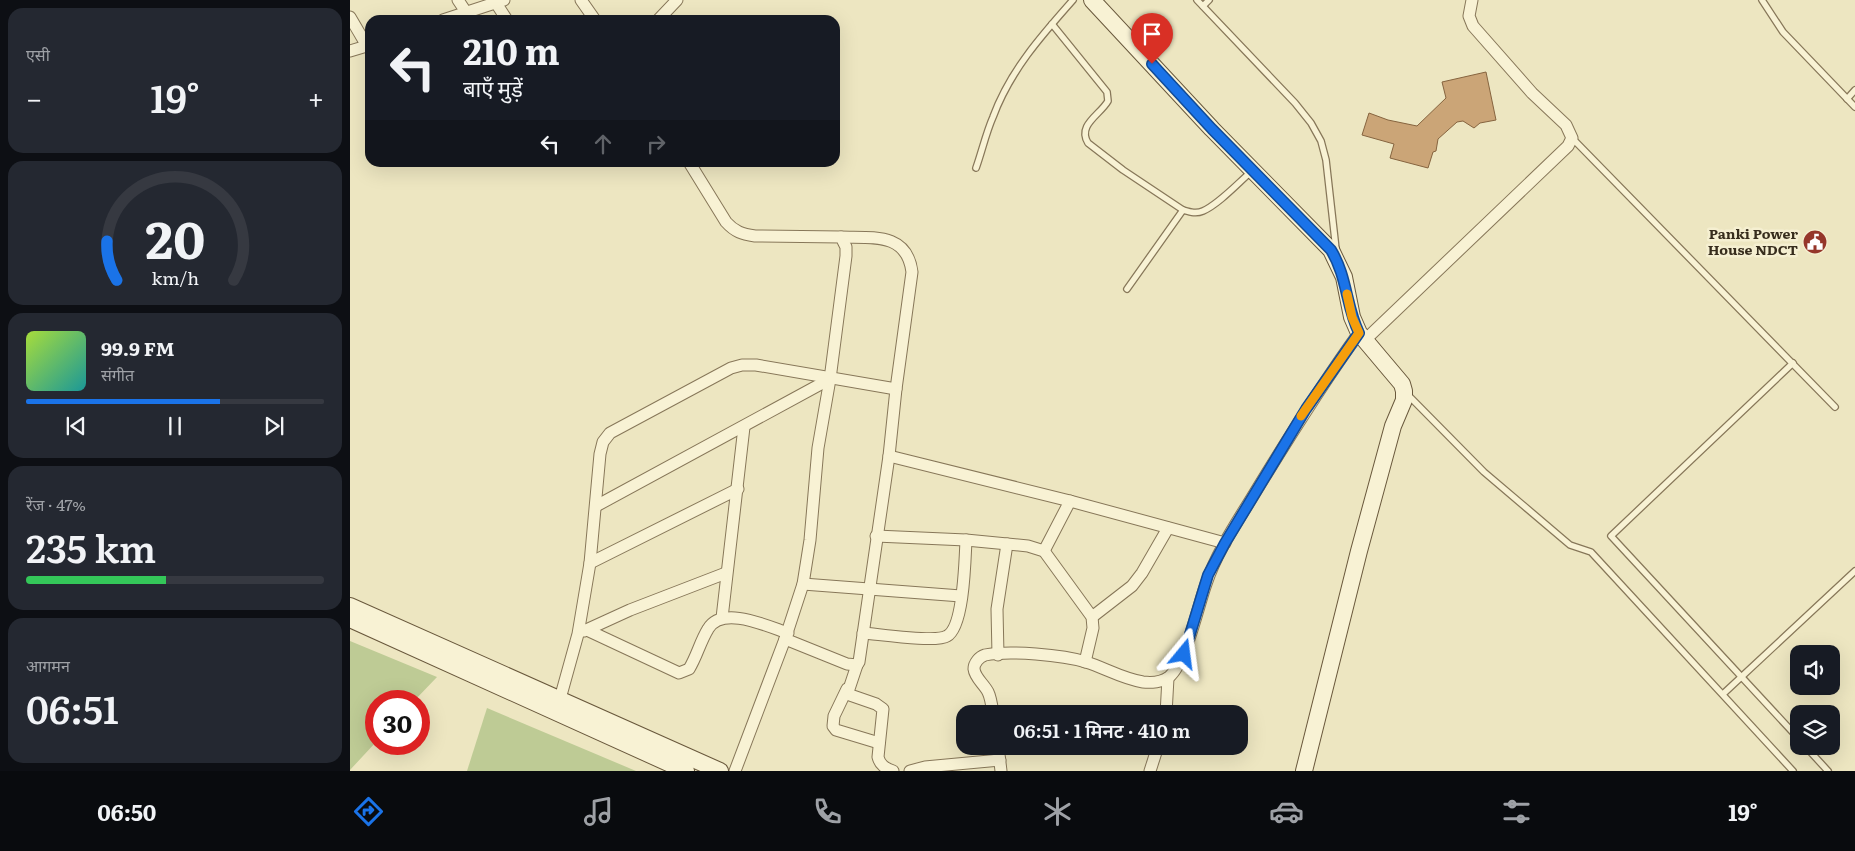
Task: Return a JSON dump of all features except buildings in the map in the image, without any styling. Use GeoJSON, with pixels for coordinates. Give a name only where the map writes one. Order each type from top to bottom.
{"type":"FeatureCollection","features":[{"type":"Feature","properties":{"kind":"street"},"geometry":{"type":"LineString","coordinates":[[458,0],[466,12]]}},
{"type":"Feature","properties":{"kind":"street"},"geometry":{"type":"LineString","coordinates":[[581,0],[592,15]]}},
{"type":"Feature","properties":{"kind":"street"},"geometry":{"type":"LineString","coordinates":[[663,15],[677,0]]}},
{"type":"Feature","properties":{"kind":"street"},"geometry":{"type":"LineString","coordinates":[[1092,0],[1252,171],[1331,250],[1338,261],[1344,277],[1352,317],[1362,336],[1402,384],[1404,391],[1359,551],[1304,771]]}},
{"type":"Feature","properties":{"kind":"street"},"geometry":{"type":"LineString","coordinates":[[991,705],[988,692],[974,669],[979,658],[984,656],[1020,654],[1059,657],[1085,662],[1130,679],[1157,682],[1168,678],[1184,654],[1208,575],[1225,543],[1306,409],[1362,336],[1568,146],[1572,138],[1566,125],[1532,93],[1473,26],[1469,16],[1472,0]]}},
{"type":"Feature","properties":{"kind":"street"},"geometry":{"type":"LineString","coordinates":[[457,15],[466,12],[501,8]]}},
{"type":"Feature","properties":{"kind":"street"},"geometry":{"type":"LineString","coordinates":[[350,17],[365,40]]}},
{"type":"Feature","properties":{"kind":"street"},"geometry":{"type":"LineString","coordinates":[[350,51],[365,46]]}},
{"type":"Feature","properties":{"kind":"street"},"geometry":{"type":"LineString","coordinates":[[692,167],[734,230],[742,234],[755,236],[872,238],[891,241],[904,248],[910,259],[912,272],[870,588],[857,665],[834,716],[833,726],[836,730],[879,743]]}},
{"type":"Feature","properties":{"kind":"street"},"geometry":{"type":"LineString","coordinates":[[735,771],[786,636],[803,584],[810,540],[818,448],[830,379],[846,256],[846,247],[841,237]]}},
{"type":"Feature","properties":{"kind":"street"},"geometry":{"type":"LineString","coordinates":[[558,706],[582,632],[600,454],[603,442],[610,433],[731,368],[742,364],[896,389]]}},
{"type":"Feature","properties":{"kind":"street"},"geometry":{"type":"LineString","coordinates":[[596,506],[830,379]]}},
{"type":"Feature","properties":{"kind":"street"},"geometry":{"type":"LineString","coordinates":[[722,618],[744,427]]}},
{"type":"Feature","properties":{"kind":"street"},"geometry":{"type":"LineString","coordinates":[[889,456],[1070,501],[1225,543]]}},
{"type":"Feature","properties":{"kind":"street"},"geometry":{"type":"LineString","coordinates":[[590,563],[738,489]]}},
{"type":"Feature","properties":{"kind":"street"},"geometry":{"type":"LineString","coordinates":[[1044,551],[1070,501]]}},
{"type":"Feature","properties":{"kind":"street"},"geometry":{"type":"LineString","coordinates":[[1092,617],[1132,586],[1142,573],[1168,528]]}},
{"type":"Feature","properties":{"kind":"street"},"geometry":{"type":"LineString","coordinates":[[876,536],[966,540],[1028,546],[1044,551],[1092,617],[1092,634],[1085,662]]}},
{"type":"Feature","properties":{"kind":"street"},"geometry":{"type":"LineString","coordinates":[[862,633],[926,638],[947,636],[953,630],[958,620],[966,540]]}},
{"type":"Feature","properties":{"kind":"street"},"geometry":{"type":"LineString","coordinates":[[998,655],[997,609],[1006,544]]}},
{"type":"Feature","properties":{"kind":"street"},"geometry":{"type":"LineString","coordinates":[[582,632],[639,607],[726,574]]}},
{"type":"Feature","properties":{"kind":"street"},"geometry":{"type":"LineString","coordinates":[[803,584],[961,596]]}},
{"type":"Feature","properties":{"kind":"street"},"geometry":{"type":"LineString","coordinates":[[350,606],[558,706],[686,771]]}},
{"type":"Feature","properties":{"kind":"street"},"geometry":{"type":"LineString","coordinates":[[582,632],[679,673],[689,669],[708,629],[714,621],[722,618],[742,619],[786,636],[847,664],[857,665]]}},
{"type":"Feature","properties":{"kind":"street"},"geometry":{"type":"LineString","coordinates":[[350,619],[720,771]]}},
{"type":"Feature","properties":{"kind":"street"},"geometry":{"type":"LineString","coordinates":[[1166,705],[1168,678]]}},
{"type":"Feature","properties":{"kind":"street"},"geometry":{"type":"LineString","coordinates":[[847,689],[850,695],[876,704],[882,709],[879,762],[893,771]]}},
{"type":"Feature","properties":{"kind":"street"},"geometry":{"type":"LineString","coordinates":[[1150,771],[1155,755]]}},
{"type":"Feature","properties":{"kind":"street"},"geometry":{"type":"LineString","coordinates":[[910,771],[925,766],[1000,766]]}},
{"type":"Feature","properties":{"kind":"lane"},"geometry":{"type":"LineString","coordinates":[[976,168],[993,117],[1006,86],[1022,61],[1073,0]]}},
{"type":"Feature","properties":{"kind":"lane"},"geometry":{"type":"LineString","coordinates":[[1197,0],[1295,103],[1311,123],[1320,141],[1326,160],[1338,261]]}},
{"type":"Feature","properties":{"kind":"lane"},"geometry":{"type":"LineString","coordinates":[[1203,6],[1209,0]]}},
{"type":"Feature","properties":{"kind":"lane"},"geometry":{"type":"LineString","coordinates":[[1762,0],[1783,32],[1855,107]]}},
{"type":"Feature","properties":{"kind":"lane"},"geometry":{"type":"LineString","coordinates":[[1052,24],[1108,92],[1108,100],[1105,106],[1092,119],[1084,131],[1085,138],[1088,143],[1123,170],[1183,210],[1192,213],[1201,212],[1252,171]]}},
{"type":"Feature","properties":{"kind":"lane"},"geometry":{"type":"LineString","coordinates":[[1846,99],[1855,90]]}},
{"type":"Feature","properties":{"kind":"lane"},"geometry":{"type":"LineString","coordinates":[[1572,138],[1836,407]]}},
{"type":"Feature","properties":{"kind":"lane"},"geometry":{"type":"LineString","coordinates":[[1127,290],[1183,210]]}},
{"type":"Feature","properties":{"kind":"lane"},"geometry":{"type":"LineString","coordinates":[[1790,729],[1611,536],[1792,363]]}},
{"type":"Feature","properties":{"kind":"lane"},"geometry":{"type":"LineString","coordinates":[[1404,391],[1484,472],[1570,545],[1591,552],[1793,771]]}},
{"type":"Feature","properties":{"kind":"lane"},"geometry":{"type":"LineString","coordinates":[[1723,694],[1855,571]]}},
{"type":"Feature","properties":{"kind":"lane"},"geometry":{"type":"LineString","coordinates":[[1813,755],[1828,771]]}},
{"type":"Feature","properties":{"kind":"green space"},"geometry":{"type":"Polygon","coordinates":[[[350,641],[437,677],[425,690],[365,690],[365,754],[350,770],[350,641]]]}},
{"type":"Feature","properties":{"kind":"green space"},"geometry":{"type":"Polygon","coordinates":[[[487,708],[636,771],[467,771],[487,708]]]}},
{"type":"Feature","properties":{"kind":"slow traffic"},"geometry":{"type":"LineString","coordinates":[[1301,416],[1329,373],[1359,333],[1352,317],[1347,294]]}},
{"type":"Feature","properties":{"kind":"place","name":"Panki Power House NDCT"},"geometry":{"type":"Point","coordinates":[1815,242]}},
{"type":"Feature","properties":{"kind":"route"},"geometry":{"type":"LineString","coordinates":[[1152,64],[1252,171],[1331,250],[1338,261],[1344,277],[1352,317],[1359,333],[1329,373],[1306,409],[1225,543],[1208,575],[1184,654]]}}]}
